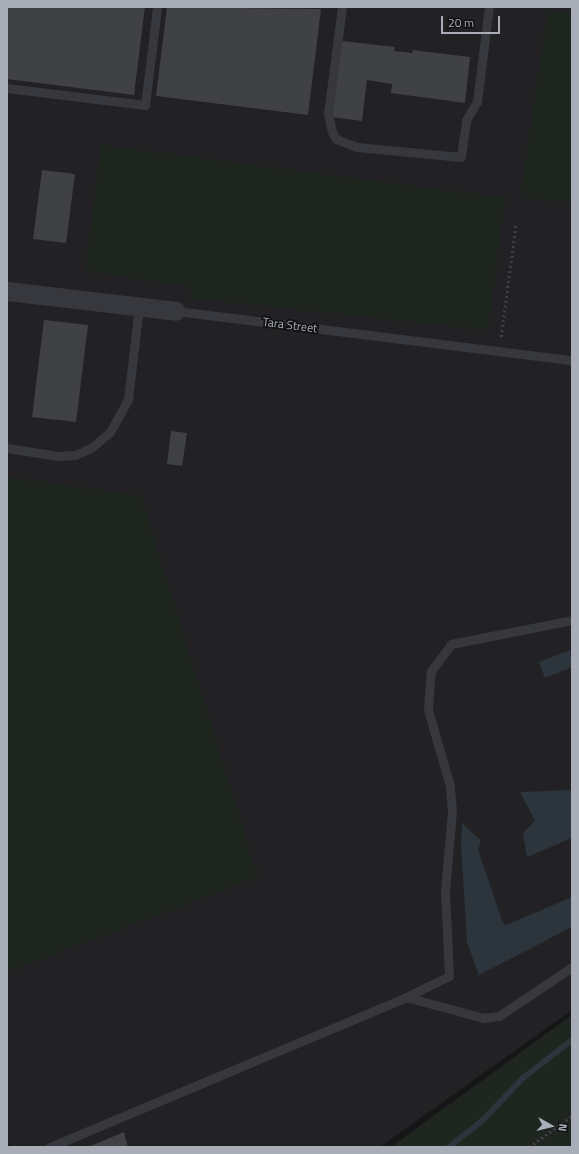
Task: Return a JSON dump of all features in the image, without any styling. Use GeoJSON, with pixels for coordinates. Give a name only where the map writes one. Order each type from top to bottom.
{"type":"FeatureCollection","features":[{"type":"Feature","properties":{"kind":"street","name":"Tara Street"},"geometry":{"type":"LineString","coordinates":[[7,291],[176,311]]}},
{"type":"Feature","properties":{"kind":"lane"},"geometry":{"type":"LineString","coordinates":[[7,88],[145,105],[157,7]]}},
{"type":"Feature","properties":{"kind":"lane"},"geometry":{"type":"LineString","coordinates":[[342,7],[328,113],[332,132],[336,139],[357,147],[461,157],[466,120],[477,102],[489,7]]}},
{"type":"Feature","properties":{"kind":"lane"},"geometry":{"type":"LineString","coordinates":[[7,448],[66,457],[91,448],[110,432],[128,400],[139,307]]}},
{"type":"Feature","properties":{"kind":"lane","name":"Tara Street"},"geometry":{"type":"LineString","coordinates":[[176,311],[572,360]]}},
{"type":"Feature","properties":{"kind":"lane"},"geometry":{"type":"LineString","coordinates":[[50,1147],[406,997],[449,976],[445,891],[452,811],[450,786],[428,710],[431,671],[451,644],[572,620]]}},
{"type":"Feature","properties":{"kind":"lane"},"geometry":{"type":"LineString","coordinates":[[406,997],[484,1018],[499,1016],[572,968]]}},
{"type":"Feature","properties":{"kind":"path"},"geometry":{"type":"LineString","coordinates":[[499,351],[516,223]]}},
{"type":"Feature","properties":{"kind":"path"},"geometry":{"type":"LineString","coordinates":[[529,1147],[572,1116]]}},
{"type":"Feature","properties":{"kind":"shaded area"},"geometry":{"type":"Polygon","coordinates":[[[7,7],[572,7],[572,1010],[380,1147],[10,1147],[7,1137],[7,7]]]}},
{"type":"Feature","properties":{"kind":"shaded area"},"geometry":{"type":"Polygon","coordinates":[[[548,10],[572,13],[572,203],[520,197],[548,10]]]}},
{"type":"Feature","properties":{"kind":"shaded area"},"geometry":{"type":"Polygon","coordinates":[[[101,145],[505,198],[488,330],[190,298],[191,287],[85,271],[101,145]]]}},
{"type":"Feature","properties":{"kind":"shaded area"},"geometry":{"type":"Polygon","coordinates":[[[7,477],[141,496],[258,877],[7,972],[7,477]]]}},
{"type":"Feature","properties":{"kind":"shaded area"},"geometry":{"type":"Polygon","coordinates":[[[570,650],[572,667],[545,678],[539,662],[570,650]]]}},
{"type":"Feature","properties":{"kind":"shaded area"},"geometry":{"type":"Polygon","coordinates":[[[572,790],[572,838],[527,857],[523,833],[535,821],[520,792],[572,790]]]}},
{"type":"Feature","properties":{"kind":"shaded area"},"geometry":{"type":"Polygon","coordinates":[[[462,823],[481,841],[478,850],[503,923],[506,925],[572,897],[572,927],[479,975],[467,943],[461,846],[462,823]]]}},
{"type":"Feature","properties":{"kind":"shaded area"},"geometry":{"type":"Polygon","coordinates":[[[572,1015],[572,1147],[391,1147],[447,1106],[572,1015]]]}},
{"type":"Feature","properties":{"kind":"building"},"geometry":{"type":"Polygon","coordinates":[[[7,7],[145,7],[134,95],[7,79],[7,7]]]}},
{"type":"Feature","properties":{"kind":"building"},"geometry":{"type":"Polygon","coordinates":[[[167,7],[321,9],[308,115],[156,96],[167,7]]]}},
{"type":"Feature","properties":{"kind":"building"},"geometry":{"type":"Polygon","coordinates":[[[342,41],[395,47],[394,51],[412,53],[413,50],[470,57],[465,103],[391,93],[392,84],[367,80],[362,121],[332,117],[342,41]]]}},
{"type":"Feature","properties":{"kind":"building"},"geometry":{"type":"Polygon","coordinates":[[[42,170],[75,174],[66,243],[33,239],[42,170]]]}},
{"type":"Feature","properties":{"kind":"building"},"geometry":{"type":"Polygon","coordinates":[[[44,320],[88,325],[76,422],[32,417],[44,320]]]}},
{"type":"Feature","properties":{"kind":"building"},"geometry":{"type":"Polygon","coordinates":[[[171,431],[187,433],[182,466],[167,464],[171,431]]]}},
{"type":"Feature","properties":{"kind":"building"},"geometry":{"type":"Polygon","coordinates":[[[124,1132],[128,1147],[88,1147],[124,1132]]]}},
{"type":"Feature","properties":{"kind":"waterway"},"geometry":{"type":"LineString","coordinates":[[449,1147],[483,1120],[523,1078],[572,1040]]}}]}
